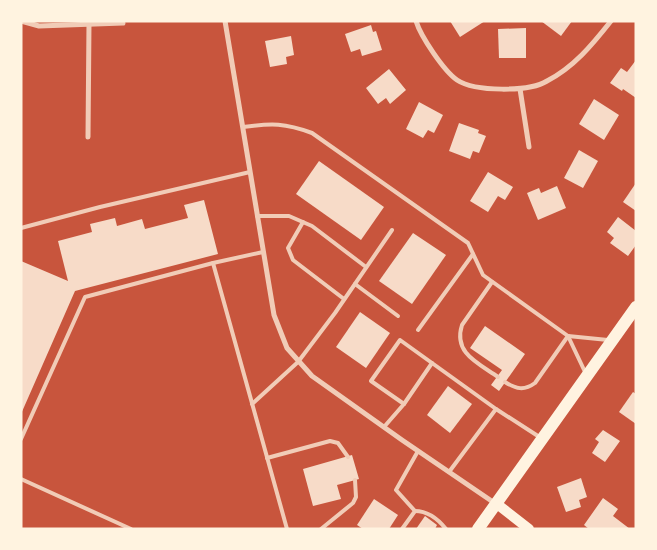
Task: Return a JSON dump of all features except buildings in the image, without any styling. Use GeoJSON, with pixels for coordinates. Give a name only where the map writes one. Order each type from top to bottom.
{"type":"FeatureCollection","features":[{"type":"Feature","properties":{"kind":"main road"},"geometry":{"type":"LineString","coordinates":[[478,529],[636,307]]}},
{"type":"Feature","properties":{"kind":"main road"},"geometry":{"type":"LineString","coordinates":[[497,504],[529,529]]}},
{"type":"Feature","properties":{"kind":"street"},"geometry":{"type":"LineString","coordinates":[[21,21],[39,26],[123,23]]}},
{"type":"Feature","properties":{"kind":"street"},"geometry":{"type":"LineString","coordinates":[[225,21],[274,315],[288,348],[298,362],[312,376],[384,428],[497,504]]}},
{"type":"Feature","properties":{"kind":"street"},"geometry":{"type":"LineString","coordinates":[[416,21],[419,32],[437,58],[458,81],[500,90],[520,89],[545,83],[568,69],[586,52],[611,21]]}},
{"type":"Feature","properties":{"kind":"street"},"geometry":{"type":"LineString","coordinates":[[88,137],[89,23]]}},
{"type":"Feature","properties":{"kind":"street"},"geometry":{"type":"LineString","coordinates":[[520,89],[528,147]]}},
{"type":"Feature","properties":{"kind":"lane"},"geometry":{"type":"LineString","coordinates":[[243,127],[268,123],[291,125],[312,133],[468,243],[483,276],[568,336],[612,341]]}},
{"type":"Feature","properties":{"kind":"lane"},"geometry":{"type":"LineString","coordinates":[[21,228],[100,207],[250,172]]}},
{"type":"Feature","properties":{"kind":"lane"},"geometry":{"type":"LineString","coordinates":[[257,216],[289,216],[312,226],[366,268]]}},
{"type":"Feature","properties":{"kind":"lane"},"geometry":{"type":"LineString","coordinates":[[303,222],[288,248],[293,260],[344,299]]}},
{"type":"Feature","properties":{"kind":"lane"},"geometry":{"type":"LineString","coordinates":[[252,404],[298,362],[392,230]]}},
{"type":"Feature","properties":{"kind":"lane"},"geometry":{"type":"LineString","coordinates":[[21,439],[85,297],[213,263],[263,252]]}},
{"type":"Feature","properties":{"kind":"lane"},"geometry":{"type":"LineString","coordinates":[[418,330],[473,254]]}},
{"type":"Feature","properties":{"kind":"lane"},"geometry":{"type":"LineString","coordinates":[[213,263],[287,529]]}},
{"type":"Feature","properties":{"kind":"lane"},"geometry":{"type":"LineString","coordinates":[[492,282],[462,325],[460,341],[467,355],[498,376]]}},
{"type":"Feature","properties":{"kind":"lane"},"geometry":{"type":"LineString","coordinates":[[355,284],[398,316]]}},
{"type":"Feature","properties":{"kind":"lane"},"geometry":{"type":"LineString","coordinates":[[568,336],[587,376]]}},
{"type":"Feature","properties":{"kind":"lane"},"geometry":{"type":"LineString","coordinates":[[505,382],[518,389],[530,387],[535,383],[568,336]]}},
{"type":"Feature","properties":{"kind":"lane"},"geometry":{"type":"LineString","coordinates":[[404,404],[371,381],[400,340],[496,409],[542,439]]}},
{"type":"Feature","properties":{"kind":"lane"},"geometry":{"type":"LineString","coordinates":[[384,428],[404,404],[432,363]]}},
{"type":"Feature","properties":{"kind":"lane"},"geometry":{"type":"LineString","coordinates":[[449,472],[496,409]]}},
{"type":"Feature","properties":{"kind":"lane"},"geometry":{"type":"LineString","coordinates":[[267,458],[330,442],[338,443],[348,457]]}},
{"type":"Feature","properties":{"kind":"lane"},"geometry":{"type":"LineString","coordinates":[[418,451],[396,490],[416,511],[423,511],[440,521],[446,529]]}},
{"type":"Feature","properties":{"kind":"lane"},"geometry":{"type":"LineString","coordinates":[[21,478],[131,529]]}},
{"type":"Feature","properties":{"kind":"lane"},"geometry":{"type":"LineString","coordinates":[[321,529],[353,503],[356,497],[355,480]]}},
{"type":"Feature","properties":{"kind":"lane"},"geometry":{"type":"LineString","coordinates":[[402,529],[416,511]]}}]}
